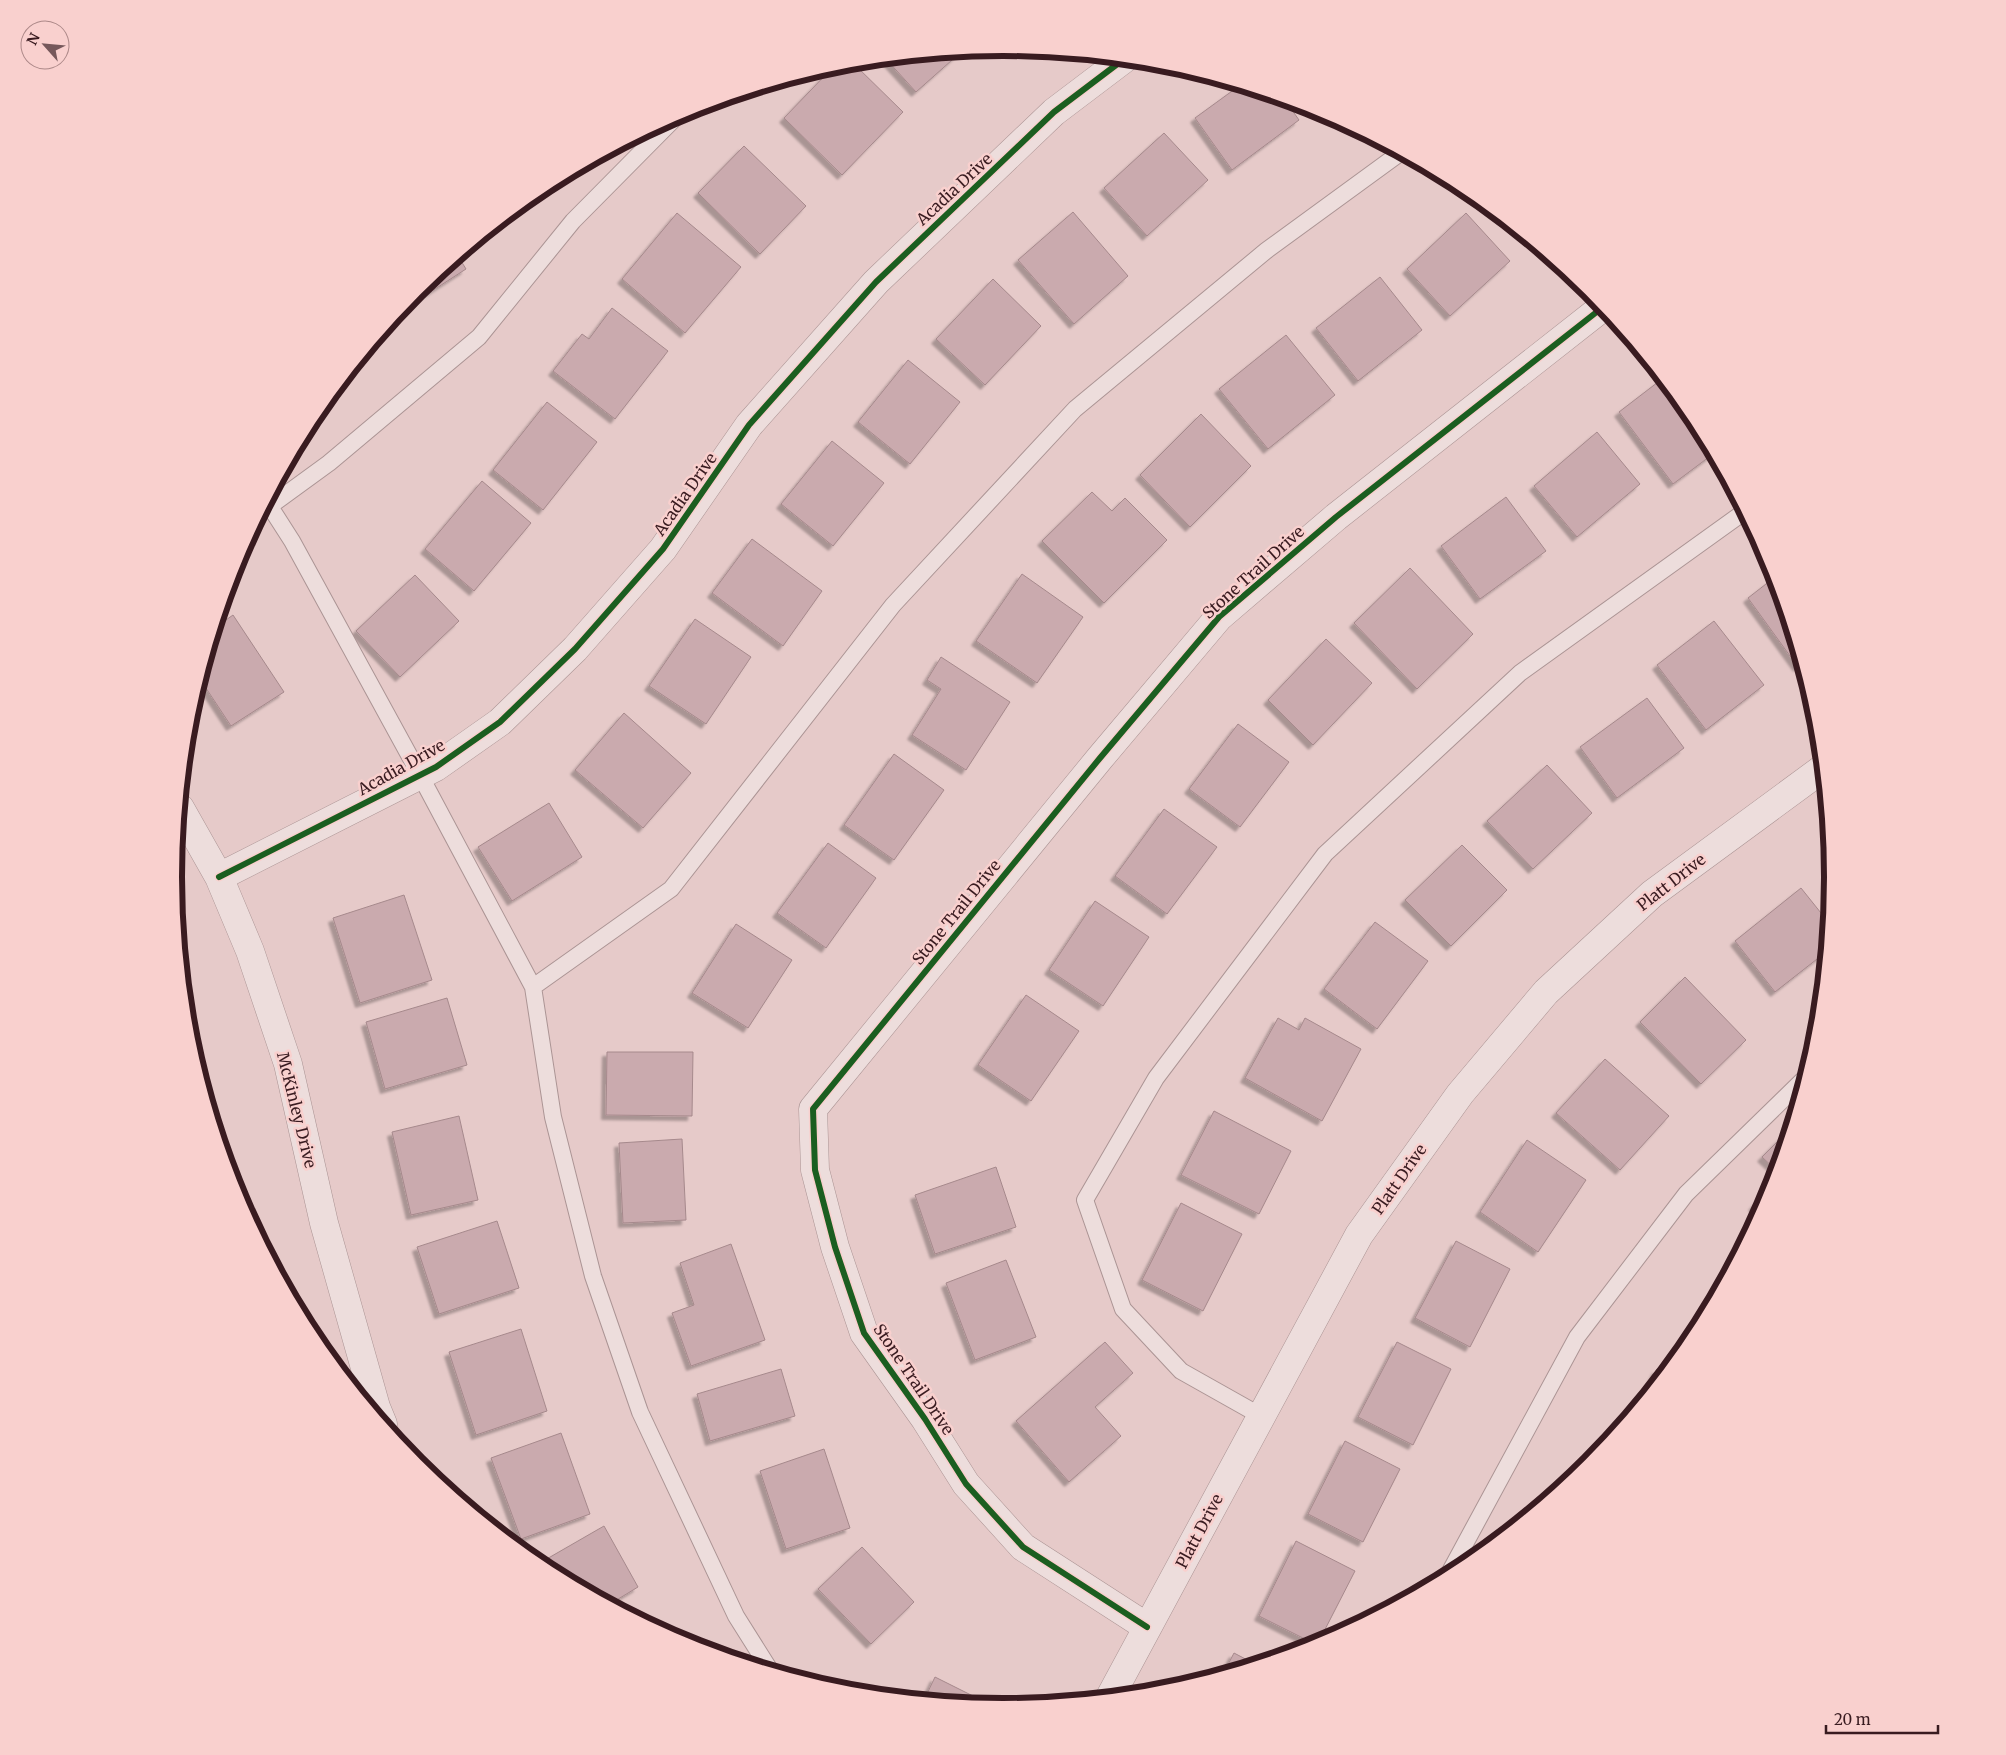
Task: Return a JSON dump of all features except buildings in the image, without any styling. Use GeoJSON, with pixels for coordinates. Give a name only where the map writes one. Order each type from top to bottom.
{"type":"FeatureCollection","features":[{"type":"Feature","properties":{"kind":"street","name":"Acadia Drive"},"geometry":{"type":"LineString","coordinates":[[218,877],[436,767],[500,722],[575,649],[663,549],[749,426],[876,282],[1054,112],[1117,64]]}},
{"type":"Feature","properties":{"kind":"street","name":"Stone Trail Drive"},"geometry":{"type":"LineString","coordinates":[[1147,1627],[1023,1547],[966,1484],[925,1419],[864,1333],[835,1247],[815,1170],[813,1109],[1218,617],[1336,517],[1598,312]]}},
{"type":"Feature","properties":{"kind":"street","name":"Platt Drive"},"geometry":{"type":"LineString","coordinates":[[1113,1692],[1359,1235],[1460,1094],[1546,992],[1652,894],[1817,773]]}},
{"type":"Feature","properties":{"kind":"street","name":"McKinley Drive"},"geometry":{"type":"LineString","coordinates":[[185,817],[218,877],[250,951],[288,1064],[324,1223],[376,1407]]}},
{"type":"Feature","properties":{"kind":"lane"},"geometry":{"type":"LineString","coordinates":[[273,501],[330,464],[479,337],[572,221],[662,131]]}},
{"type":"Feature","properties":{"kind":"lane"},"geometry":{"type":"LineString","coordinates":[[533,987],[671,889],[893,605],[1075,409],[1268,250],[1395,156]]}},
{"type":"Feature","properties":{"kind":"lane"},"geometry":{"type":"LineString","coordinates":[[270,506],[292,541],[420,775],[533,987],[553,1117],[593,1276],[640,1412],[736,1616],[766,1663]]}},
{"type":"Feature","properties":{"kind":"lane"},"geometry":{"type":"LineString","coordinates":[[1261,1416],[1180,1371],[1123,1309],[1085,1200],[1156,1078],[1325,854],[1520,673],[1740,515]]}},
{"type":"Feature","properties":{"kind":"lane"},"geometry":{"type":"LineString","coordinates":[[1455,1563],[1577,1337],[1686,1194],[1797,1086]]}},
{"type":"Feature","properties":{"kind":"cycle path"},"geometry":{"type":"LineString","coordinates":[[219,877],[436,767],[500,722],[575,649],[663,549],[749,425],[876,282],[1054,112],[1117,64]]}},
{"type":"Feature","properties":{"kind":"cycle path"},"geometry":{"type":"LineString","coordinates":[[1147,1627],[1023,1547],[966,1484],[925,1419],[864,1333],[835,1247],[815,1170],[813,1109],[1100,758],[1219,617],[1336,517],[1597,311]]}}]}
